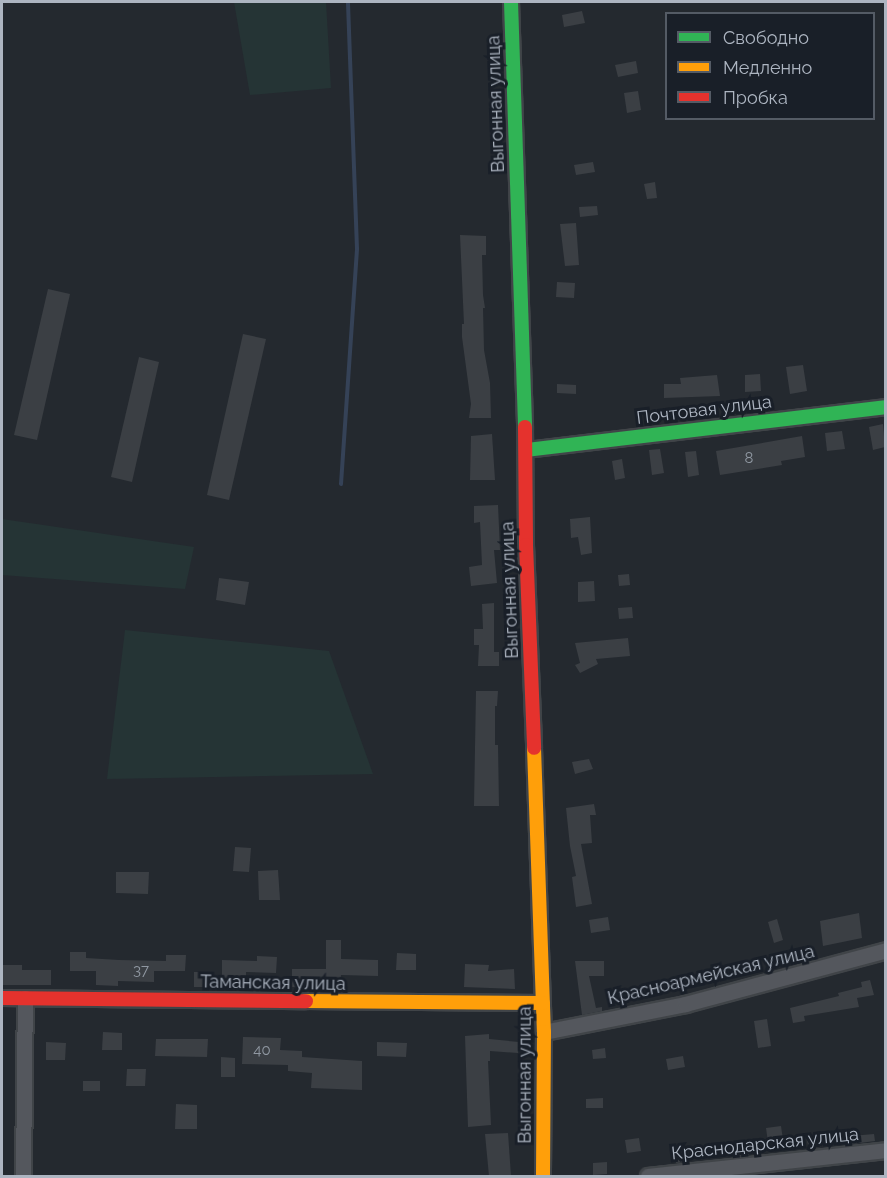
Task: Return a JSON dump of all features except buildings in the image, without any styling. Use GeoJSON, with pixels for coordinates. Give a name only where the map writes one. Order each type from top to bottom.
{"type":"FeatureCollection","features":[{"type":"Feature","properties":{"kind":"street","name":"Выгонная улица"},"geometry":{"type":"LineString","coordinates":[[511,2],[526,450],[526,545],[544,1032],[543,1176]]}},
{"type":"Feature","properties":{"kind":"street","name":"Почтовая улица"},"geometry":{"type":"LineString","coordinates":[[526,450],[885,407]]}},
{"type":"Feature","properties":{"kind":"street","name":"Красноармейская улица"},"geometry":{"type":"LineString","coordinates":[[544,1032],[685,1004],[885,950]]}},
{"type":"Feature","properties":{"kind":"street","name":"Таманская улица"},"geometry":{"type":"LineString","coordinates":[[2,998],[543,1003]]}},
{"type":"Feature","properties":{"kind":"street"},"geometry":{"type":"LineString","coordinates":[[23,1176],[25,998]]}},
{"type":"Feature","properties":{"kind":"street","name":"Краснодарская улица"},"geometry":{"type":"LineString","coordinates":[[648,1176],[885,1150]]}},
{"type":"Feature","properties":{"kind":"shaded area"},"geometry":{"type":"Polygon","coordinates":[[[234,2],[326,2],[331,88],[250,95],[234,2]]]}},
{"type":"Feature","properties":{"kind":"shaded area"},"geometry":{"type":"Polygon","coordinates":[[[2,519],[194,547],[185,589],[2,575],[2,519]]]}},
{"type":"Feature","properties":{"kind":"shaded area"},"geometry":{"type":"Polygon","coordinates":[[[125,630],[329,651],[373,774],[107,779],[125,630]]]}},
{"type":"Feature","properties":{"kind":"waterway"},"geometry":{"type":"LineString","coordinates":[[341,484],[357,249],[348,2]]}},
{"type":"Feature","properties":{"kind":"traffic: fast"},"geometry":{"type":"LineString","coordinates":[[511,2],[525,427]]}},
{"type":"Feature","properties":{"kind":"traffic: fast"},"geometry":{"type":"LineString","coordinates":[[526,450],[886,407]]}},
{"type":"Feature","properties":{"kind":"traffic: slow"},"geometry":{"type":"LineString","coordinates":[[534,748],[544,1032],[543,1176]]}},
{"type":"Feature","properties":{"kind":"traffic: slow"},"geometry":{"type":"LineString","coordinates":[[306,1001],[543,1003]]}},
{"type":"Feature","properties":{"kind":"traffic: jam"},"geometry":{"type":"LineString","coordinates":[[525,427],[526,545],[534,748]]}},
{"type":"Feature","properties":{"kind":"traffic: jam"},"geometry":{"type":"LineString","coordinates":[[2,998],[306,1001]]}}]}
